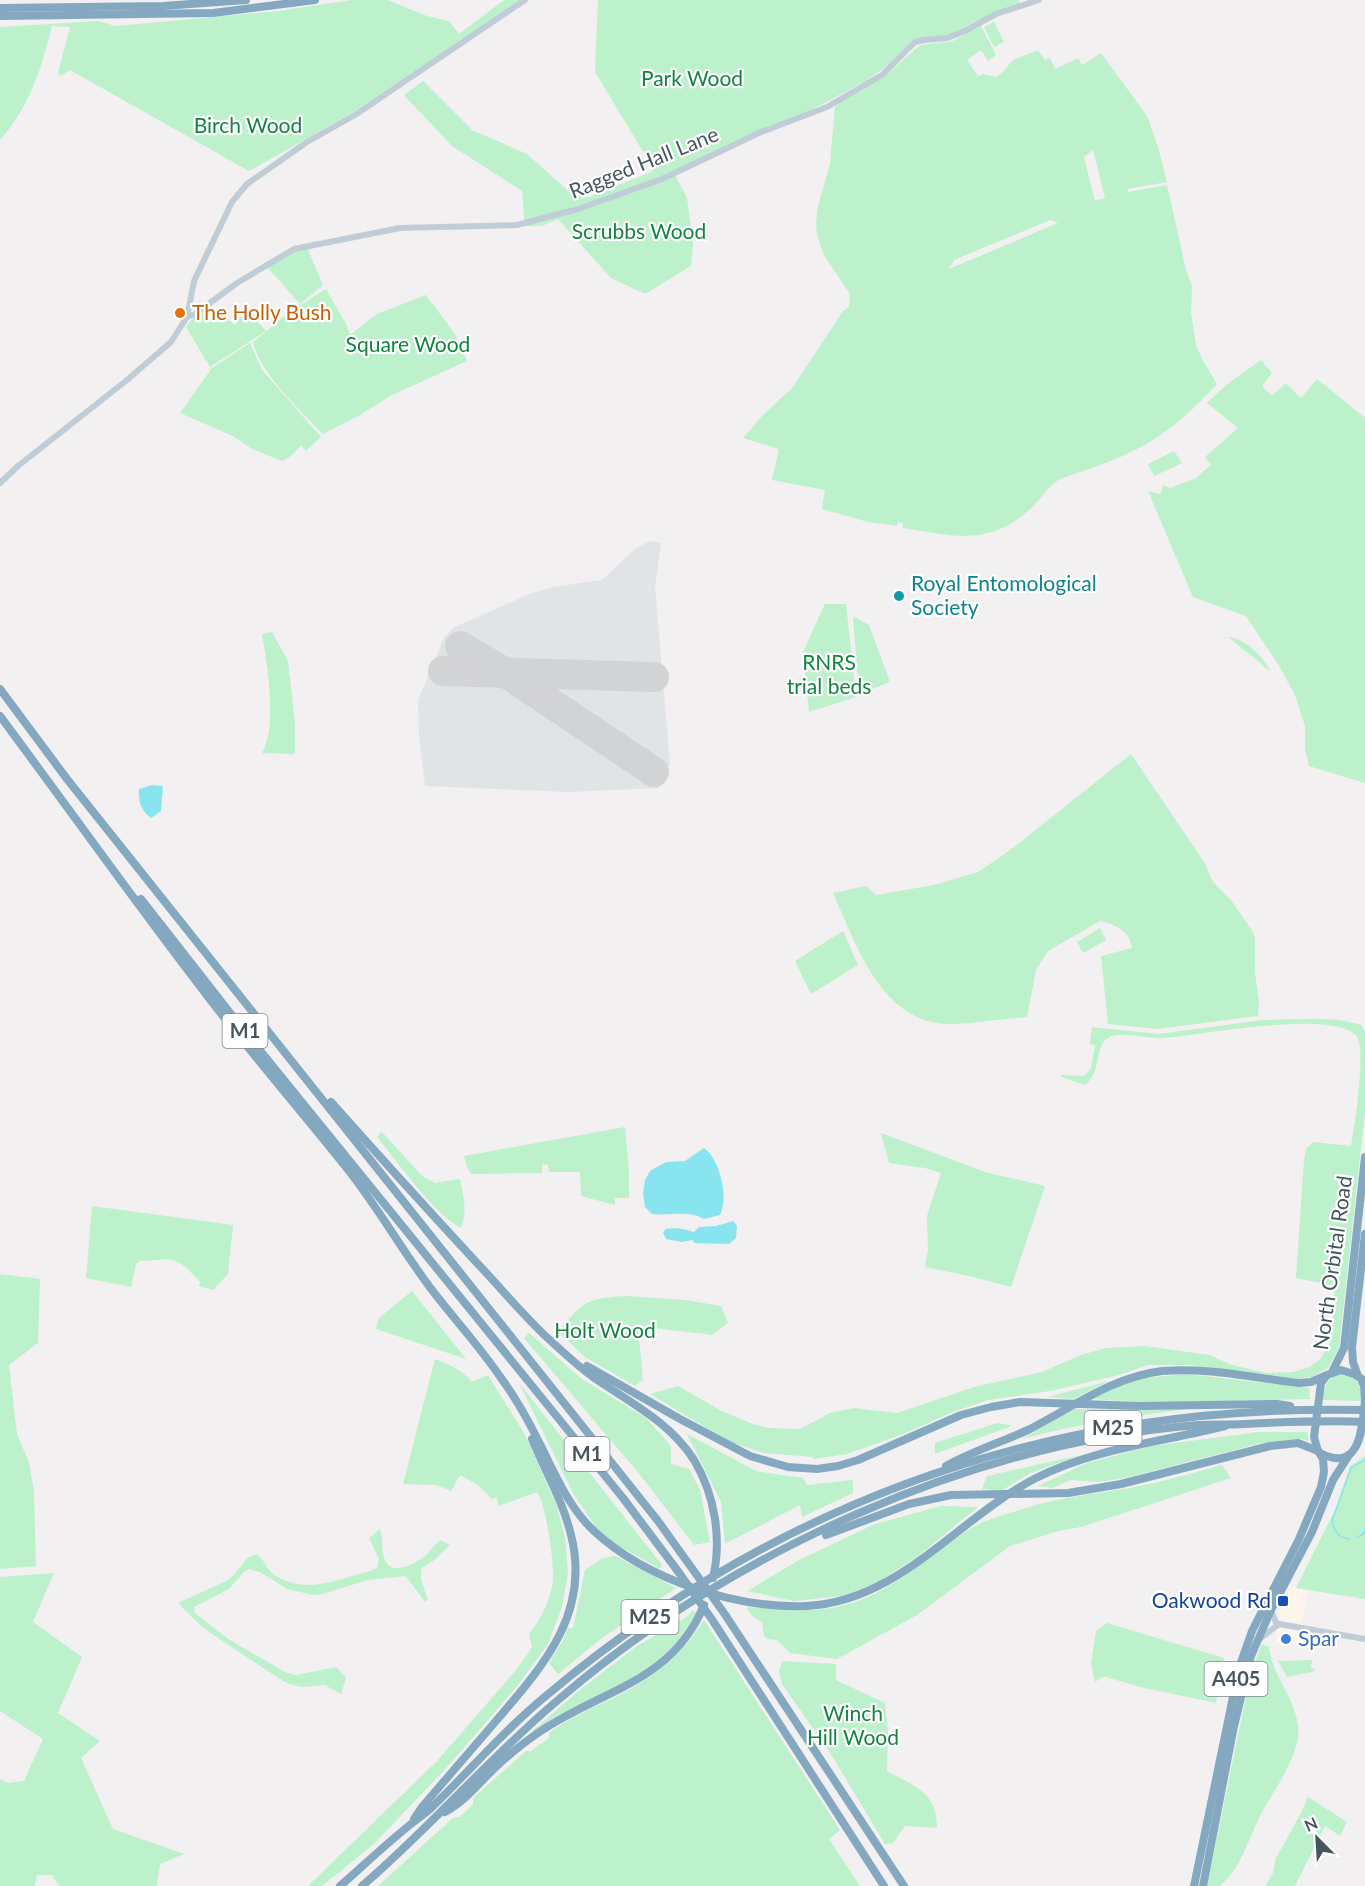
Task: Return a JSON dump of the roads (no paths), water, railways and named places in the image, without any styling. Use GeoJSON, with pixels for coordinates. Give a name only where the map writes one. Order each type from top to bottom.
{"type":"FeatureCollection","features":[{"type":"Feature","properties":{"kind":"highway"},"geometry":{"type":"LineString","coordinates":[[0,8],[163,6],[246,0]]}},
{"type":"Feature","properties":{"kind":"highway"},"geometry":{"type":"LineString","coordinates":[[0,16],[213,13],[315,0]]}},
{"type":"Feature","properties":{"kind":"highway","name":"M1"},"geometry":{"type":"LineString","coordinates":[[0,689],[67,779],[620,1472],[691,1566],[904,1886]]}},
{"type":"Feature","properties":{"kind":"highway","name":"M1"},"geometry":{"type":"LineString","coordinates":[[0,716],[191,964],[608,1479],[680,1574],[884,1886]]}},
{"type":"Feature","properties":{"kind":"highway"},"geometry":{"type":"LineString","coordinates":[[38,766],[54,791],[204,992],[351,1174],[430,1288],[502,1379],[580,1516],[606,1541],[656,1572],[703,1591],[742,1600],[776,1605],[810,1606],[840,1602],[880,1586],[910,1568],[1002,1499],[1046,1474],[1094,1456],[1225,1425]]}},
{"type":"Feature","properties":{"kind":"highway"},"geometry":{"type":"LineString","coordinates":[[265,1027],[404,1185],[558,1348],[592,1376],[650,1414],[683,1446],[694,1460],[704,1481],[714,1512],[717,1538],[716,1566],[700,1616],[681,1644],[656,1668],[629,1685],[569,1714],[534,1735],[500,1763],[455,1807],[439,1815]]}},
{"type":"Feature","properties":{"kind":"highway","name":"North Orbital Road"},"geometry":{"type":"LineString","coordinates":[[1319,1452],[1314,1437],[1318,1399],[1321,1383],[1344,1348],[1365,1157]]}},
{"type":"Feature","properties":{"kind":"highway","name":"North Orbital Road"},"geometry":{"type":"LineString","coordinates":[[1350,1454],[1358,1444],[1363,1425],[1365,1400],[1364,1386],[1353,1362],[1352,1347],[1365,1234]]}},
{"type":"Feature","properties":{"kind":"highway"},"geometry":{"type":"LineString","coordinates":[[558,1348],[680,1419],[750,1456],[788,1467],[817,1469],[838,1466],[858,1460],[961,1415],[1020,1402],[1084,1405],[1277,1404],[1300,1408]]}},
{"type":"Feature","properties":{"kind":"highway","name":"M25"},"geometry":{"type":"LineString","coordinates":[[930,1474],[960,1458],[1032,1428],[1091,1394],[1136,1376],[1179,1370],[1299,1383],[1311,1382],[1329,1374]]}},
{"type":"Feature","properties":{"kind":"highway"},"geometry":{"type":"LineString","coordinates":[[1329,1374],[1344,1371],[1361,1378]]}},
{"type":"Feature","properties":{"kind":"highway"},"geometry":{"type":"LineString","coordinates":[[412,1822],[422,1807],[546,1660],[566,1624],[572,1603],[575,1558],[572,1536],[558,1496],[517,1403]]}},
{"type":"Feature","properties":{"kind":"highway","name":"M25"},"geometry":{"type":"LineString","coordinates":[[340,1886],[412,1822],[427,1812],[506,1731],[546,1695],[634,1627],[765,1546],[875,1495],[930,1474],[1076,1434],[1217,1414],[1300,1408],[1365,1410]]}},
{"type":"Feature","properties":{"kind":"highway","name":"M25"},"geometry":{"type":"LineString","coordinates":[[362,1886],[406,1849],[521,1732],[599,1666],[694,1600],[797,1543],[867,1510],[938,1481],[1002,1461],[1072,1444],[1201,1425],[1307,1421],[1363,1425]]}},
{"type":"Feature","properties":{"kind":"highway","name":"M25"},"geometry":{"type":"LineString","coordinates":[[797,1543],[909,1504],[942,1496],[1068,1493],[1121,1484],[1269,1446],[1298,1443],[1319,1452]]}},
{"type":"Feature","properties":{"kind":"highway"},"geometry":{"type":"LineString","coordinates":[[1319,1452],[1335,1458],[1350,1454],[1365,1446]]}},
{"type":"Feature","properties":{"kind":"highway","name":"A405"},"geometry":{"type":"LineString","coordinates":[[1194,1886],[1239,1668],[1252,1631],[1312,1511],[1323,1478],[1323,1464],[1319,1452]]}},
{"type":"Feature","properties":{"kind":"highway","name":"A405"},"geometry":{"type":"LineString","coordinates":[[1203,1886],[1245,1675],[1256,1642],[1312,1532],[1333,1480],[1350,1454]]}},
{"type":"Feature","properties":{"kind":"street"},"geometry":{"type":"LineString","coordinates":[[187,317],[194,281],[232,202],[247,184],[307,142],[364,109],[525,0]]}},
{"type":"Feature","properties":{"kind":"street","name":"Ragged Hall Lane"},"geometry":{"type":"LineString","coordinates":[[0,483],[171,342],[187,317],[195,314],[237,283],[294,249],[400,228],[517,225],[578,209],[662,179],[759,133],[827,107],[882,75],[915,42],[947,38],[996,14],[1039,0]]}},
{"type":"Feature","properties":{"kind":"street"},"geometry":{"type":"LineString","coordinates":[[1271,1610],[1274,1627]]}},
{"type":"Feature","properties":{"kind":"street"},"geometry":{"type":"LineString","coordinates":[[1256,1642],[1281,1624],[1365,1639]]}},
{"type":"Feature","properties":{"kind":"water"},"geometry":{"type":"Polygon","coordinates":[[[152,785],[163,786],[161,811],[151,818],[140,802],[139,789],[152,785]]]}},
{"type":"Feature","properties":{"kind":"water"},"geometry":{"type":"Polygon","coordinates":[[[704,1148],[715,1161],[721,1179],[724,1199],[720,1215],[704,1219],[685,1214],[652,1214],[645,1207],[643,1193],[645,1180],[650,1171],[666,1162],[685,1161],[704,1148]]]}},
{"type":"Feature","properties":{"kind":"water"},"geometry":{"type":"Polygon","coordinates":[[[733,1221],[737,1226],[736,1238],[729,1244],[695,1243],[692,1240],[682,1242],[666,1239],[663,1232],[674,1228],[694,1232],[699,1227],[716,1226],[733,1221]]]}},
{"type":"Feature","properties":{"kind":"waterway"},"geometry":{"type":"LineString","coordinates":[[1350,1539],[1338,1534],[1332,1521],[1351,1468],[1365,1460]]}},
{"type":"Feature","properties":{"kind":"waterway"},"geometry":{"type":"LineString","coordinates":[[1358,1537],[1365,1530]]}},
{"type":"Feature","properties":{"kind":"place","name":"The Holly Bush"},"geometry":{"type":"Point","coordinates":[180,313]}},
{"type":"Feature","properties":{"kind":"place","name":"Royal Entomological Society"},"geometry":{"type":"Point","coordinates":[899,596]}},
{"type":"Feature","properties":{"kind":"place","name":"Oakwood Rd"},"geometry":{"type":"Point","coordinates":[1283,1601]}},
{"type":"Feature","properties":{"kind":"place","name":"Spar"},"geometry":{"type":"Point","coordinates":[1286,1639]}},
{"type":"Feature","properties":{"kind":"park label","name":"Park Wood"},"geometry":{"type":"Point","coordinates":[692,79]}},
{"type":"Feature","properties":{"kind":"park label","name":"Birch Wood"},"geometry":{"type":"Point","coordinates":[248,126]}},
{"type":"Feature","properties":{"kind":"park label","name":"Scrubbs Wood"},"geometry":{"type":"Point","coordinates":[639,232]}},
{"type":"Feature","properties":{"kind":"park label","name":"Square Wood"},"geometry":{"type":"Point","coordinates":[408,345]}},
{"type":"Feature","properties":{"kind":"park label","name":"RNRS trial beds"},"geometry":{"type":"Point","coordinates":[829,675]}},
{"type":"Feature","properties":{"kind":"park label","name":"Holt Wood"},"geometry":{"type":"Point","coordinates":[605,1331]}},
{"type":"Feature","properties":{"kind":"park label","name":"Winch Hill Wood"},"geometry":{"type":"Point","coordinates":[853,1726]}}]}
